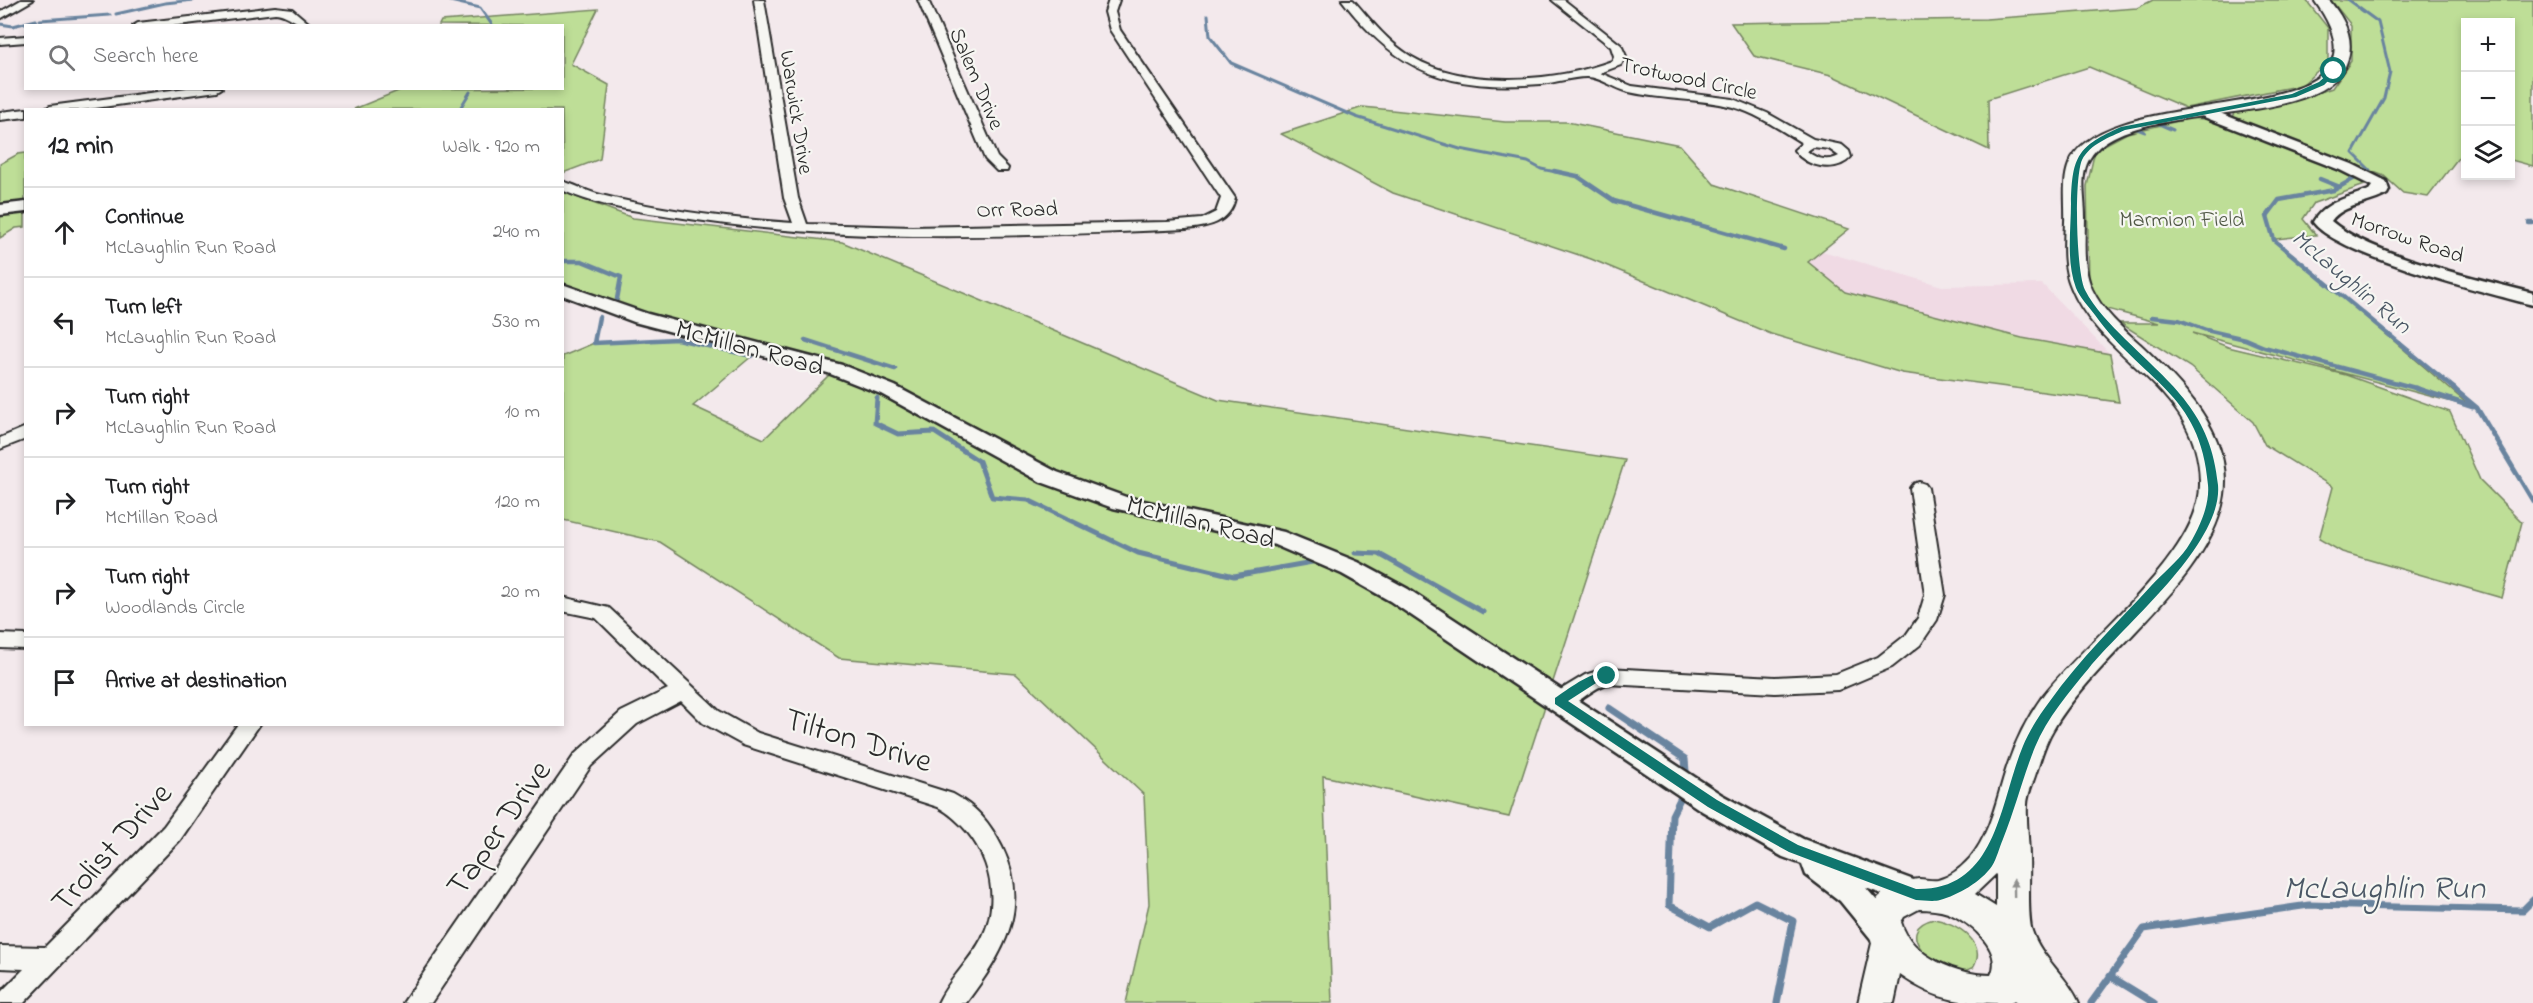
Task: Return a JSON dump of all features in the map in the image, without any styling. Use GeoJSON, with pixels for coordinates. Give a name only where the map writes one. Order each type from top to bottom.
{"type":"FeatureCollection","features":[{"type":"Feature","properties":{"kind":"main road"},"geometry":{"type":"LineString","coordinates":[[1876,1003],[1885,938],[1885,916],[1891,906],[1902,898],[1927,895],[1973,878],[1987,862],[2011,803],[2029,746],[2053,704],[2086,663],[2190,550],[2209,514],[2213,488],[2206,447],[2199,426],[2172,388],[2097,314],[2081,289],[2074,262],[2076,166],[2084,152],[2097,140],[2123,128],[2294,95],[2328,78],[2338,63],[2343,37],[2339,22],[2321,0]]}},
{"type":"Feature","properties":{"kind":"main road"},"geometry":{"type":"LineString","coordinates":[[1885,938],[1896,963],[1910,977],[1927,989],[1957,1001],[1993,996],[2006,986],[2011,949],[2011,803]]}},
{"type":"Feature","properties":{"kind":"main road"},"geometry":{"type":"LineString","coordinates":[[1927,895],[1959,902],[1978,913],[1995,927],[2011,949],[2039,976],[2061,1003]]}},
{"type":"Feature","properties":{"kind":"street"},"geometry":{"type":"LineString","coordinates":[[0,16],[28,0]]}},
{"type":"Feature","properties":{"kind":"street"},"geometry":{"type":"LineString","coordinates":[[236,13],[243,0]]}},
{"type":"Feature","properties":{"kind":"street","name":"Warwick Drive"},"geometry":{"type":"LineString","coordinates":[[759,0],[791,198],[802,228]]}},
{"type":"Feature","properties":{"kind":"street","name":"Salem Drive"},"geometry":{"type":"LineString","coordinates":[[923,0],[990,156],[1002,168]]}},
{"type":"Feature","properties":{"kind":"street","name":"Orr Road"},"geometry":{"type":"LineString","coordinates":[[564,186],[574,192],[611,201],[716,221],[868,231],[1167,226],[1204,223],[1221,216],[1228,207],[1228,198],[1115,30],[1110,12],[1114,0]]}},
{"type":"Feature","properties":{"kind":"street"},"geometry":{"type":"LineString","coordinates":[[1347,0],[1389,45],[1409,61],[1445,74],[1481,80],[1521,82],[1589,73],[1617,63],[1620,56],[1616,45],[1557,0]]}},
{"type":"Feature","properties":{"kind":"street"},"geometry":{"type":"LineString","coordinates":[[153,24],[236,13],[288,11],[304,24]]}},
{"type":"Feature","properties":{"kind":"street"},"geometry":{"type":"LineString","coordinates":[[0,41],[24,39]]}},
{"type":"Feature","properties":{"kind":"street","name":"Trotwood Circle"},"geometry":{"type":"LineString","coordinates":[[1589,73],[1630,89],[1732,103],[1749,108],[1810,143]]}},
{"type":"Feature","properties":{"kind":"street"},"geometry":{"type":"LineString","coordinates":[[65,108],[202,90]]}},
{"type":"Feature","properties":{"kind":"street","name":"Morrow Road"},"geometry":{"type":"LineString","coordinates":[[2204,112],[2354,170],[2380,184],[2381,190],[2330,210],[2324,215],[2323,225],[2336,236],[2374,251],[2533,298]]}},
{"type":"Feature","properties":{"kind":"street"},"geometry":{"type":"LineString","coordinates":[[0,116],[24,113]]}},
{"type":"Feature","properties":{"kind":"street"},"geometry":{"type":"LineString","coordinates":[[0,210],[24,207]]}},
{"type":"Feature","properties":{"kind":"street","name":"McMillan Road"},"geometry":{"type":"LineString","coordinates":[[564,290],[641,318],[835,369],[888,390],[1049,477],[1111,499],[1276,537],[1350,568],[1399,596],[1712,803],[1794,848],[1851,892],[1885,938]]}},
{"type":"Feature","properties":{"kind":"street"},"geometry":{"type":"LineString","coordinates":[[1559,701],[1592,680],[1607,676],[1775,685],[1838,681],[1885,662],[1913,640],[1927,620],[1935,595],[1919,489]]}},
{"type":"Feature","properties":{"kind":"street","name":"Tilton Drive"},"geometry":{"type":"LineString","coordinates":[[564,604],[602,613],[711,717],[751,739],[945,800],[970,817],[993,851],[1004,888],[999,924],[978,968],[951,1003]]}},
{"type":"Feature","properties":{"kind":"street"},"geometry":{"type":"LineString","coordinates":[[0,641],[24,642]]}},
{"type":"Feature","properties":{"kind":"street","name":"Taper Drive"},"geometry":{"type":"LineString","coordinates":[[416,1003],[583,760],[629,718],[682,691]]}},
{"type":"Feature","properties":{"kind":"street","name":"Trolist Drive"},"geometry":{"type":"LineString","coordinates":[[8,1003],[172,833],[249,726]]}},
{"type":"Feature","properties":{"kind":"street","name":"McMillan Road"},"geometry":{"type":"LineString","coordinates":[[1794,848],[1927,895]]}},
{"type":"Feature","properties":{"kind":"street"},"geometry":{"type":"LineString","coordinates":[[2011,949],[2035,1003]]}},
{"type":"Feature","properties":{"kind":"street"},"geometry":{"type":"LineString","coordinates":[[0,957],[50,958]]}},
{"type":"Feature","properties":{"kind":"shaded area"},"geometry":{"type":"Polygon","coordinates":[[[1822,251],[1942,286],[2042,284],[2110,354],[2022,338],[1845,292],[1807,262],[1822,251]]]}},
{"type":"Feature","properties":{"kind":"green space"},"geometry":{"type":"Polygon","coordinates":[[[2153,0],[2306,0],[2328,28],[2328,61],[2302,85],[2186,108],[2089,67],[1988,99],[1989,150],[1831,75],[1754,56],[1731,23],[1986,19],[2137,8],[2153,0]]]}},
{"type":"Feature","properties":{"kind":"green space"},"geometry":{"type":"Polygon","coordinates":[[[2331,0],[2533,0],[2533,166],[2515,161],[2515,18],[2461,18],[2461,154],[2428,197],[2403,193],[2384,176],[2232,118],[2237,110],[2299,99],[2332,88],[2351,61],[2351,25],[2331,0]]]}},
{"type":"Feature","properties":{"kind":"green space"},"geometry":{"type":"Polygon","coordinates":[[[598,9],[571,64],[609,85],[600,159],[564,173],[564,108],[356,108],[401,90],[564,90],[564,24],[440,24],[441,21],[598,9]]]}},
{"type":"Feature","properties":{"kind":"green space"},"geometry":{"type":"Polygon","coordinates":[[[1363,107],[1505,122],[1567,122],[1680,145],[1714,184],[1849,229],[1808,262],[1845,292],[2022,338],[2110,354],[2119,402],[1902,373],[1771,334],[1591,259],[1393,193],[1281,134],[1363,107]]]}},
{"type":"Feature","properties":{"kind":"green space","name":"Marmion Field"},"geometry":{"type":"Polygon","coordinates":[[[2191,118],[2217,120],[2339,166],[2365,185],[2314,203],[2303,219],[2316,235],[2275,239],[2471,407],[2192,333],[2228,347],[2346,375],[2450,412],[2480,480],[2522,522],[2502,598],[2342,552],[2319,539],[2333,487],[2265,445],[2253,422],[2190,367],[2120,323],[2159,323],[2104,308],[2089,283],[2087,186],[2095,150],[2127,133],[2191,118]]]}},
{"type":"Feature","properties":{"kind":"green space"},"geometry":{"type":"Polygon","coordinates":[[[24,153],[24,227],[16,228],[0,238],[0,164],[24,153]]]}},
{"type":"Feature","properties":{"kind":"green space"},"geometry":{"type":"Polygon","coordinates":[[[564,192],[633,218],[842,242],[1218,400],[1625,460],[1509,817],[1323,776],[1332,1003],[1126,1003],[1149,904],[1144,795],[1016,674],[839,658],[660,542],[564,520],[564,356],[594,343],[677,339],[752,356],[693,406],[764,439],[834,370],[582,296],[564,286],[564,192]]]}},
{"type":"Feature","properties":{"kind":"green space"},"geometry":{"type":"Polygon","coordinates":[[[1934,919],[1952,924],[1968,935],[1977,950],[1977,959],[1973,968],[1961,971],[1949,969],[1938,964],[1921,949],[1916,940],[1916,931],[1922,924],[1934,919]]]}},
{"type":"Feature","properties":{"kind":"waterway"},"geometry":{"type":"LineString","coordinates":[[116,14],[165,3],[194,0]]}},
{"type":"Feature","properties":{"kind":"waterway"},"geometry":{"type":"LineString","coordinates":[[446,0],[480,8],[492,24]]}},
{"type":"Feature","properties":{"kind":"waterway","name":"McLaughlin Run"},"geometry":{"type":"LineString","coordinates":[[2348,0],[2378,22],[2390,72],[2384,98],[2353,153],[2370,170],[2365,173]]}},
{"type":"Feature","properties":{"kind":"waterway"},"geometry":{"type":"LineString","coordinates":[[40,20],[110,15]]}},
{"type":"Feature","properties":{"kind":"waterway"},"geometry":{"type":"LineString","coordinates":[[1208,15],[1210,36],[1231,63],[1356,117],[1460,149],[1528,162],[1541,169],[1561,173]]}},
{"type":"Feature","properties":{"kind":"waterway"},"geometry":{"type":"LineString","coordinates":[[0,24],[13,26],[36,20]]}},
{"type":"Feature","properties":{"kind":"waterway"},"geometry":{"type":"LineString","coordinates":[[460,108],[470,92]]}},
{"type":"Feature","properties":{"kind":"waterway"},"geometry":{"type":"LineString","coordinates":[[2159,124],[2173,130]]}},
{"type":"Feature","properties":{"kind":"waterway"},"geometry":{"type":"LineString","coordinates":[[2137,129],[2145,132]]}},
{"type":"Feature","properties":{"kind":"waterway"},"geometry":{"type":"LineString","coordinates":[[1554,171],[1577,176],[1614,201],[1784,249]]}},
{"type":"Feature","properties":{"kind":"waterway","name":"McLaughlin Run"},"geometry":{"type":"LineString","coordinates":[[2340,187],[2367,171]]}},
{"type":"Feature","properties":{"kind":"waterway"},"geometry":{"type":"LineString","coordinates":[[2320,179],[2340,187]]}},
{"type":"Feature","properties":{"kind":"waterway","name":"McLaughlin Run"},"geometry":{"type":"LineString","coordinates":[[2340,187],[2334,190],[2279,200],[2267,216],[2274,240],[2455,389]]}},
{"type":"Feature","properties":{"kind":"waterway"},"geometry":{"type":"LineString","coordinates":[[564,261],[582,261],[621,277],[617,299]]}},
{"type":"Feature","properties":{"kind":"waterway"},"geometry":{"type":"LineString","coordinates":[[599,317],[594,343],[677,339],[752,356]]}},
{"type":"Feature","properties":{"kind":"waterway"},"geometry":{"type":"LineString","coordinates":[[2152,317],[2179,320],[2206,330],[2245,339],[2264,347],[2419,389]]}},
{"type":"Feature","properties":{"kind":"waterway"},"geometry":{"type":"LineString","coordinates":[[805,340],[895,369]]}},
{"type":"Feature","properties":{"kind":"waterway"},"geometry":{"type":"LineString","coordinates":[[2415,388],[2473,407]]}},
{"type":"Feature","properties":{"kind":"waterway","name":"McLaughlin Run"},"geometry":{"type":"LineString","coordinates":[[2453,388],[2477,408],[2533,501]]}},
{"type":"Feature","properties":{"kind":"waterway"},"geometry":{"type":"LineString","coordinates":[[877,398],[875,423],[898,434],[934,432],[979,461],[992,497],[1028,500],[1138,553],[1234,576],[1318,561]]}},
{"type":"Feature","properties":{"kind":"waterway"},"geometry":{"type":"LineString","coordinates":[[1355,553],[1379,554],[1483,612]]}},
{"type":"Feature","properties":{"kind":"waterway"},"geometry":{"type":"LineString","coordinates":[[1609,708],[1685,759],[1686,771]]}},
{"type":"Feature","properties":{"kind":"waterway"},"geometry":{"type":"LineString","coordinates":[[1680,799],[1672,815],[1669,905],[1710,927],[1755,902],[1793,921],[1777,1003]]}},
{"type":"Feature","properties":{"kind":"waterway","name":"McLaughlin Run"},"geometry":{"type":"LineString","coordinates":[[2110,976],[2144,929],[2309,905],[2523,910],[2533,900]]}},
{"type":"Feature","properties":{"kind":"waterway","name":"McLaughlin Run"},"geometry":{"type":"LineString","coordinates":[[2091,1003],[2110,976]]}},
{"type":"Feature","properties":{"kind":"waterway"},"geometry":{"type":"LineString","coordinates":[[2110,976],[2154,1003]]}},
{"type":"Feature","properties":{"kind":"route"},"geometry":{"type":"LineString","coordinates":[[1607,676],[1592,680],[1559,701],[1712,803],[1794,848],[1864,877],[1916,894],[1938,895],[1973,878],[1987,862],[2011,803],[2029,746],[2053,704],[2086,663],[2190,550],[2209,514],[2213,488],[2211,467],[2199,426],[2182,399],[2107,326],[2087,302],[2076,278],[2074,262],[2075,178],[2079,159],[2097,140],[2123,128],[2153,120],[2294,95],[2321,83],[2334,71]]}}]}
